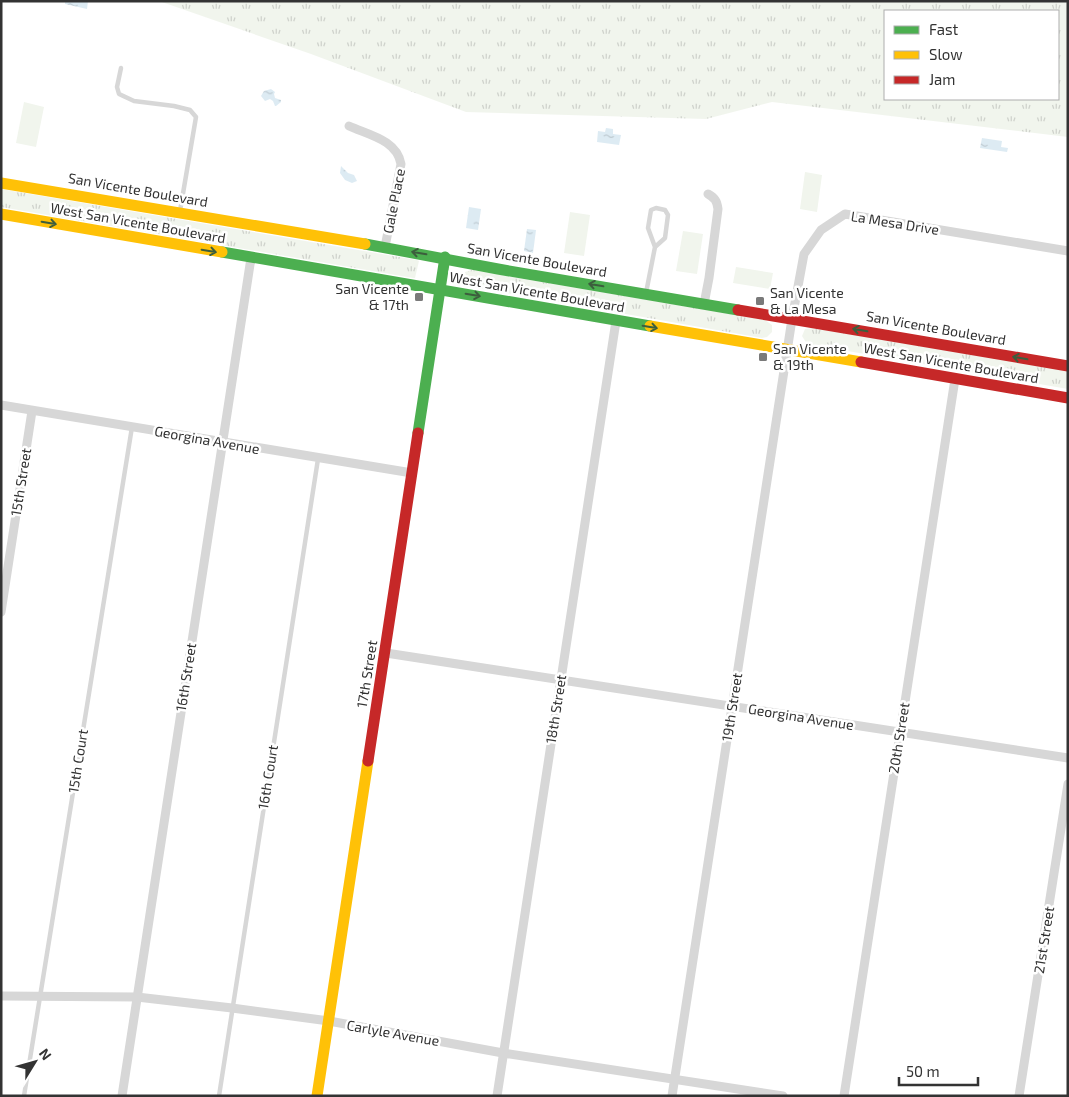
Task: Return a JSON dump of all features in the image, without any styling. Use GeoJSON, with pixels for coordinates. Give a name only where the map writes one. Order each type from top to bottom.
{"type":"FeatureCollection","features":[{"type":"Feature","properties":{"kind":"main road","name":"San Vicente Boulevard"},"geometry":{"type":"LineString","coordinates":[[1,183],[445,257],[498,269],[1068,366]]}},
{"type":"Feature","properties":{"kind":"main road","name":"West San Vicente Boulevard"},"geometry":{"type":"LineString","coordinates":[[1,214],[1068,398]]}},
{"type":"Feature","properties":{"kind":"main road","name":"17th Street"},"geometry":{"type":"LineString","coordinates":[[317,1096],[445,257]]}},
{"type":"Feature","properties":{"kind":"street","name":"Gale Place"},"geometry":{"type":"LineString","coordinates":[[349,126],[388,143],[400,155],[401,164],[385,247]]}},
{"type":"Feature","properties":{"kind":"street"},"geometry":{"type":"LineString","coordinates":[[704,304],[711,270],[718,209],[717,202],[708,194]]}},
{"type":"Feature","properties":{"kind":"street","name":"La Mesa Drive"},"geometry":{"type":"LineString","coordinates":[[792,319],[804,254],[821,230],[845,214],[1068,251]]}},
{"type":"Feature","properties":{"kind":"street","name":"16th Street"},"geometry":{"type":"LineString","coordinates":[[122,1096],[251,258]]}},
{"type":"Feature","properties":{"kind":"street","name":"19th Street"},"geometry":{"type":"LineString","coordinates":[[672,1096],[792,319]]}},
{"type":"Feature","properties":{"kind":"street","name":"18th Street"},"geometry":{"type":"LineString","coordinates":[[497,1096],[616,321]]}},
{"type":"Feature","properties":{"kind":"street","name":"20th Street"},"geometry":{"type":"LineString","coordinates":[[844,1096],[954,379]]}},
{"type":"Feature","properties":{"kind":"street","name":"Georgina Avenue"},"geometry":{"type":"LineString","coordinates":[[1,405],[318,459],[412,473]]}},
{"type":"Feature","properties":{"kind":"street","name":"15th Street"},"geometry":{"type":"LineString","coordinates":[[1,612],[32,410]]}},
{"type":"Feature","properties":{"kind":"street","name":"Georgina Avenue"},"geometry":{"type":"LineString","coordinates":[[386,653],[1068,758]]}},
{"type":"Feature","properties":{"kind":"street","name":"21st Street"},"geometry":{"type":"LineString","coordinates":[[1020,1096],[1068,784]]}},
{"type":"Feature","properties":{"kind":"street","name":"Carlyle Avenue"},"geometry":{"type":"LineString","coordinates":[[1,996],[137,997],[232,1008],[329,1021],[503,1053],[783,1096]]}},
{"type":"Feature","properties":{"kind":"lane"},"geometry":{"type":"LineString","coordinates":[[121,68],[117,87],[119,94],[134,101],[190,110],[196,116],[180,213]]}},
{"type":"Feature","properties":{"kind":"lane"},"geometry":{"type":"LineString","coordinates":[[646,293],[655,246],[648,228],[651,210],[656,208],[666,210],[668,215],[665,238],[655,246]]}},
{"type":"Feature","properties":{"kind":"lane","name":"15th Court"},"geometry":{"type":"LineString","coordinates":[[24,1096],[132,427]]}},
{"type":"Feature","properties":{"kind":"lane","name":"16th Court"},"geometry":{"type":"LineString","coordinates":[[219,1096],[318,459]]}},
{"type":"Feature","properties":{"kind":"green space"},"geometry":{"type":"Polygon","coordinates":[[[159,1],[1068,1],[1068,137],[772,102],[706,119],[466,112],[311,54],[159,1]]]}},
{"type":"Feature","properties":{"kind":"green space"},"geometry":{"type":"Polygon","coordinates":[[[24,102],[44,107],[36,147],[16,143],[24,102]]]}},
{"type":"Feature","properties":{"kind":"green space"},"geometry":{"type":"Polygon","coordinates":[[[805,172],[822,175],[817,212],[800,209],[805,172]]]}},
{"type":"Feature","properties":{"kind":"green space"},"geometry":{"type":"Polygon","coordinates":[[[1,189],[419,261],[415,278],[413,278],[1,207],[1,189]]]}},
{"type":"Feature","properties":{"kind":"green space"},"geometry":{"type":"Polygon","coordinates":[[[570,212],[590,215],[584,256],[564,253],[570,212]]]}},
{"type":"Feature","properties":{"kind":"green space"},"geometry":{"type":"Polygon","coordinates":[[[683,231],[703,234],[697,274],[676,271],[683,231]]]}},
{"type":"Feature","properties":{"kind":"green space"},"geometry":{"type":"Polygon","coordinates":[[[736,267],[773,273],[770,289],[733,283],[736,267]]]}},
{"type":"Feature","properties":{"kind":"green space"},"geometry":{"type":"Polygon","coordinates":[[[472,270],[765,320],[772,325],[772,332],[767,337],[762,338],[472,287],[464,283],[462,277],[465,272],[472,270]]]}},
{"type":"Feature","properties":{"kind":"green space"},"geometry":{"type":"Polygon","coordinates":[[[812,328],[1068,371],[1068,389],[807,344],[802,336],[805,329],[812,328]]]}},
{"type":"Feature","properties":{"kind":"water"},"geometry":{"type":"Polygon","coordinates":[[[65,1],[88,1],[87,9],[65,4],[65,1]]]}},
{"type":"Feature","properties":{"kind":"water"},"geometry":{"type":"Polygon","coordinates":[[[271,89],[275,92],[275,98],[281,100],[276,106],[270,99],[265,101],[261,96],[264,91],[271,89]]]}},
{"type":"Feature","properties":{"kind":"water"},"geometry":{"type":"Polygon","coordinates":[[[606,128],[613,129],[613,134],[621,135],[619,145],[597,142],[598,131],[605,132],[606,128]]]}},
{"type":"Feature","properties":{"kind":"water"},"geometry":{"type":"Polygon","coordinates":[[[982,138],[1002,141],[1001,147],[1008,148],[1007,152],[980,148],[982,138]]]}},
{"type":"Feature","properties":{"kind":"water"},"geometry":{"type":"Polygon","coordinates":[[[341,166],[348,173],[354,175],[357,181],[352,183],[345,180],[340,173],[341,166]]]}},
{"type":"Feature","properties":{"kind":"water"},"geometry":{"type":"Polygon","coordinates":[[[469,207],[481,209],[478,230],[466,228],[469,207]]]}},
{"type":"Feature","properties":{"kind":"water"},"geometry":{"type":"Polygon","coordinates":[[[527,229],[536,230],[533,253],[524,251],[527,229]]]}},
{"type":"Feature","properties":{"kind":"traffic: fast"},"geometry":{"type":"LineString","coordinates":[[365,244],[738,310]]}},
{"type":"Feature","properties":{"kind":"traffic: fast"},"geometry":{"type":"LineString","coordinates":[[222,252],[650,326]]}},
{"type":"Feature","properties":{"kind":"traffic: fast"},"geometry":{"type":"LineString","coordinates":[[418,433],[445,257]]}},
{"type":"Feature","properties":{"kind":"traffic: slow"},"geometry":{"type":"LineString","coordinates":[[1,183],[365,244]]}},
{"type":"Feature","properties":{"kind":"traffic: slow"},"geometry":{"type":"LineString","coordinates":[[1,214],[222,252]]}},
{"type":"Feature","properties":{"kind":"traffic: slow"},"geometry":{"type":"LineString","coordinates":[[650,326],[861,362]]}},
{"type":"Feature","properties":{"kind":"traffic: slow"},"geometry":{"type":"LineString","coordinates":[[317,1096],[368,761]]}},
{"type":"Feature","properties":{"kind":"traffic: jam"},"geometry":{"type":"LineString","coordinates":[[738,310],[1068,366]]}},
{"type":"Feature","properties":{"kind":"traffic: jam"},"geometry":{"type":"LineString","coordinates":[[861,362],[1068,398]]}},
{"type":"Feature","properties":{"kind":"traffic: jam"},"geometry":{"type":"LineString","coordinates":[[368,761],[418,433]]}},
{"type":"Feature","properties":{"kind":"place","name":"San Vicente & 17th"},"geometry":{"type":"Point","coordinates":[419,297]}},
{"type":"Feature","properties":{"kind":"place","name":"San Vicente & La Mesa"},"geometry":{"type":"Point","coordinates":[760,301]}},
{"type":"Feature","properties":{"kind":"place","name":"San Vicente & 19th"},"geometry":{"type":"Point","coordinates":[763,357]}}]}
